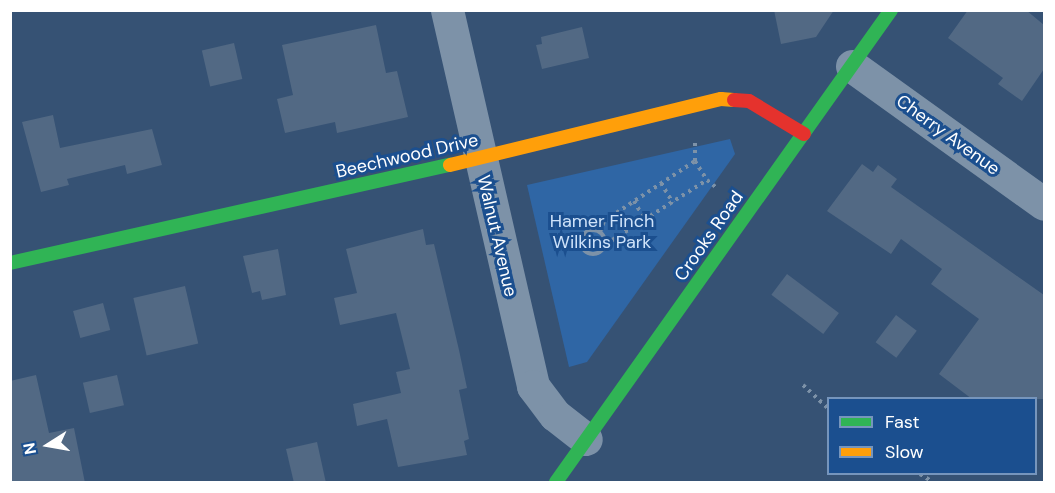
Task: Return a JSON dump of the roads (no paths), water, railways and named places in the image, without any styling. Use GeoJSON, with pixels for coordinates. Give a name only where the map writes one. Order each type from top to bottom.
{"type":"FeatureCollection","features":[{"type":"Feature","properties":{"kind":"street","name":"Walnut Avenue"},"geometry":{"type":"LineString","coordinates":[[447,10],[533,386],[555,415],[586,439]]}},
{"type":"Feature","properties":{"kind":"street","name":"Crooks Road"},"geometry":{"type":"LineString","coordinates":[[556,483],[891,10]]}},
{"type":"Feature","properties":{"kind":"street","name":"Cherry Avenue"},"geometry":{"type":"LineString","coordinates":[[852,66],[1044,204]]}},
{"type":"Feature","properties":{"kind":"street","name":"Beechwood Drive"},"geometry":{"type":"LineString","coordinates":[[10,263],[736,98],[760,105],[804,134]]}},
{"type":"Feature","properties":{"kind":"park label","name":"Hamer Finch Wilkins Park"},"geometry":{"type":"Point","coordinates":[602,232]}}]}
